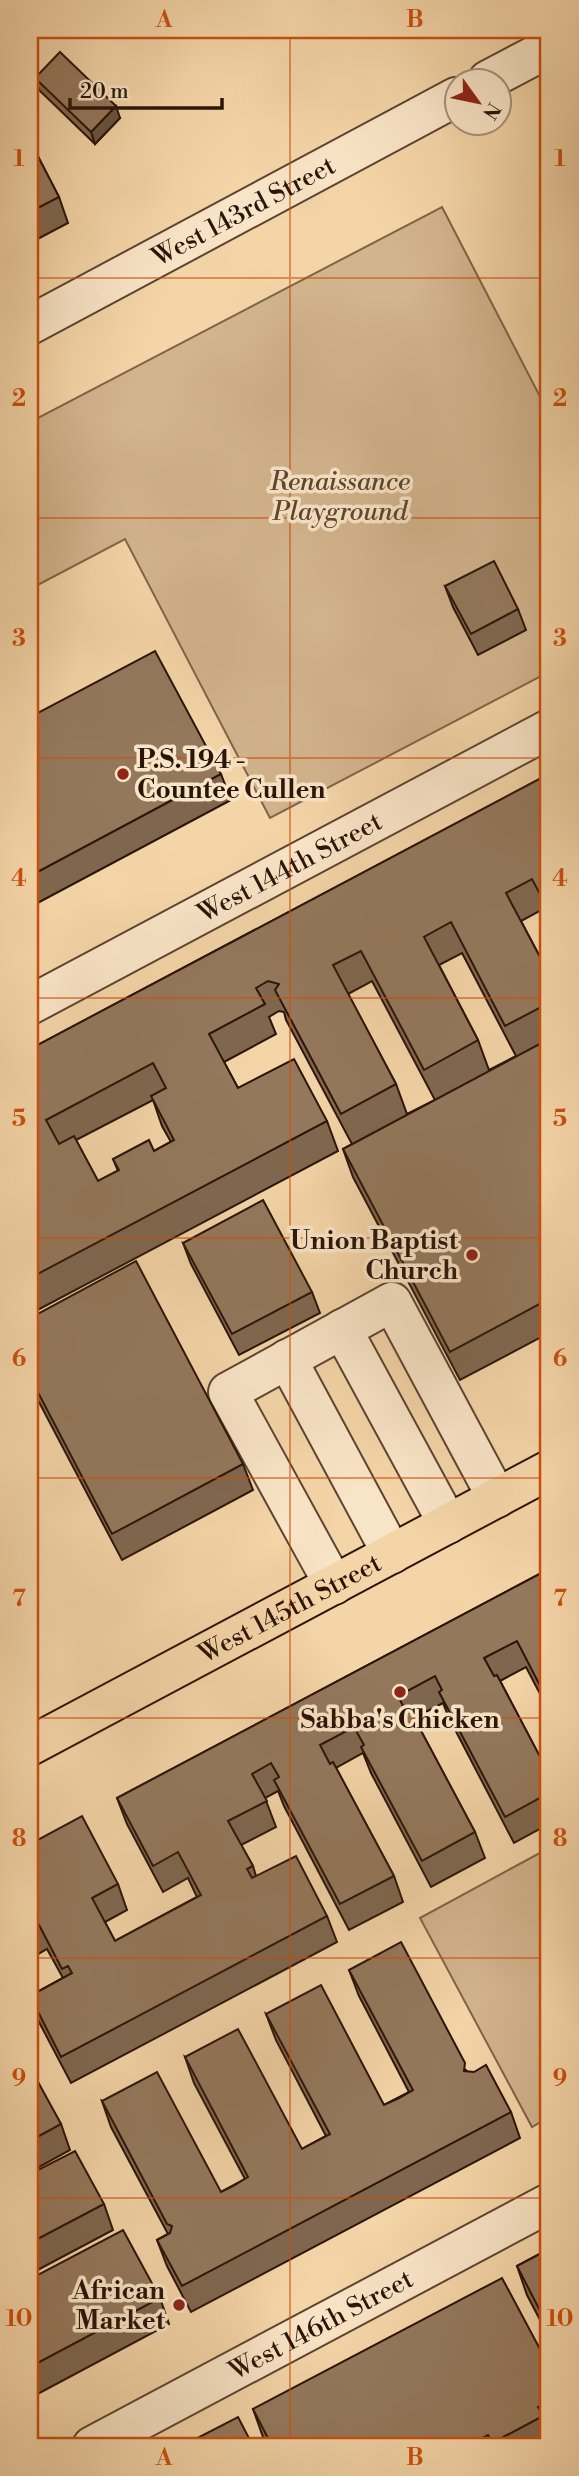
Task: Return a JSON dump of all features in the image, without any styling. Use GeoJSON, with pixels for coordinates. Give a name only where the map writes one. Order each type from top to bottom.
{"type":"FeatureCollection","features":[{"type":"Feature","properties":{"kind":"main road","name":"West 145th Street"},"geometry":{"type":"LineString","coordinates":[[30,1746],[549,1470]]}},
{"type":"Feature","properties":{"kind":"street"},"geometry":{"type":"LineString","coordinates":[[512,67],[549,48]]}},
{"type":"Feature","properties":{"kind":"street","name":"West 143rd Street"},"geometry":{"type":"LineString","coordinates":[[30,325],[442,105]]}},
{"type":"Feature","properties":{"kind":"street","name":"West 144th Street"},"geometry":{"type":"LineString","coordinates":[[30,1006],[549,729]]}},
{"type":"Feature","properties":{"kind":"street"},"geometry":{"type":"LineString","coordinates":[[334,1584],[228,1392],[392,1302],[497,1498]]}},
{"type":"Feature","properties":{"kind":"street"},"geometry":{"type":"LineString","coordinates":[[342,1329],[447,1524]]}},
{"type":"Feature","properties":{"kind":"street"},"geometry":{"type":"LineString","coordinates":[[288,1359],[392,1553]]}},
{"type":"Feature","properties":{"kind":"street","name":"West 146th Street"},"geometry":{"type":"LineString","coordinates":[[92,2446],[549,2203]]}},
{"type":"Feature","properties":{"kind":"green space","name":"Renaissance Playground"},"geometry":{"type":"Polygon","coordinates":[[[442,207],[549,414],[549,672],[270,818],[125,539],[30,589],[30,422],[442,207]]]}},
{"type":"Feature","properties":{"kind":"green space"},"geometry":{"type":"Polygon","coordinates":[[[549,1848],[549,2117],[532,2127],[420,1918],[549,1848]]]}},
{"type":"Feature","properties":{"kind":"building"},"geometry":{"type":"Polygon","coordinates":[[[60,52],[116,106],[91,132],[35,78],[60,52]]]}},
{"type":"Feature","properties":{"kind":"building"},"geometry":{"type":"Polygon","coordinates":[[[30,141],[59,197],[30,212],[30,141]]]}},
{"type":"Feature","properties":{"kind":"building"},"geometry":{"type":"Polygon","coordinates":[[[494,561],[518,609],[471,634],[445,586],[494,561]]]}},
{"type":"Feature","properties":{"kind":"building","name":"P.S. 194 - Countee Cullen"},"geometry":{"type":"Polygon","coordinates":[[[155,651],[221,774],[30,876],[30,717],[155,651]]]}},
{"type":"Feature","properties":{"kind":"building"},"geometry":{"type":"Polygon","coordinates":[[[549,774],[549,911],[532,879],[506,893],[549,974],[549,1003],[505,1026],[451,922],[424,937],[478,1040],[424,1070],[361,951],[333,965],[396,1084],[341,1114],[275,990],[279,984],[268,981],[256,988],[265,1004],[209,1034],[238,1088],[294,1059],[327,1121],[30,1278],[30,1049],[549,774]],[[153,1063],[46,1120],[59,1144],[74,1136],[98,1181],[119,1170],[113,1159],[149,1140],[154,1151],[174,1140],[151,1096],[166,1088],[153,1063]]]}},
{"type":"Feature","properties":{"kind":"building","name":"Union Baptist Church"},"geometry":{"type":"Polygon","coordinates":[[[549,1039],[549,1299],[450,1352],[343,1149],[549,1039]]]}},
{"type":"Feature","properties":{"kind":"building"},"geometry":{"type":"Polygon","coordinates":[[[263,1200],[312,1292],[232,1334],[183,1243],[263,1200]]]}},
{"type":"Feature","properties":{"kind":"building"},"geometry":{"type":"Polygon","coordinates":[[[136,1261],[243,1464],[112,1534],[30,1377],[30,1318],[136,1261]]]}},
{"type":"Feature","properties":{"kind":"building"},"geometry":{"type":"Polygon","coordinates":[[[549,1569],[549,1703],[517,1641],[484,1658],[494,1676],[497,1675],[549,1774],[549,1793],[505,1817],[439,1692],[442,1690],[435,1676],[398,1696],[406,1712],[410,1710],[475,1832],[422,1861],[361,1747],[364,1745],[354,1727],[320,1745],[330,1764],[333,1762],[394,1876],[340,1904],[274,1780],[279,1777],[271,1763],[252,1774],[267,1801],[228,1821],[253,1866],[247,1869],[252,1878],[296,1856],[327,1916],[61,2057],[30,1996],[72,1973],[68,1966],[62,1969],[38,1923],[30,1928],[30,1844],[82,1816],[118,1884],[92,1898],[115,1941],[201,1895],[178,1852],[153,1866],[117,1798],[549,1569]]]}},
{"type":"Feature","properties":{"kind":"building"},"geometry":{"type":"Polygon","coordinates":[[[401,1942],[465,2063],[464,2071],[474,2072],[486,2065],[511,2112],[182,2286],[157,2240],[170,2233],[172,2226],[167,2224],[102,2101],[157,2072],[221,2192],[233,2186],[248,2177],[185,2057],[238,2029],[302,2149],[330,2134],[266,2014],[321,1985],[384,2105],[399,2098],[413,2090],[349,1970],[401,1942]]]}},
{"type":"Feature","properties":{"kind":"building"},"geometry":{"type":"Polygon","coordinates":[[[30,2069],[61,2124],[30,2141],[30,2069]]]}},
{"type":"Feature","properties":{"kind":"building"},"geometry":{"type":"Polygon","coordinates":[[[75,2151],[104,2204],[30,2243],[30,2174],[75,2151]]]}},
{"type":"Feature","properties":{"kind":"building"},"geometry":{"type":"Polygon","coordinates":[[[123,2230],[160,2298],[30,2367],[30,2279],[123,2230]]]}},
{"type":"Feature","properties":{"kind":"building"},"geometry":{"type":"Polygon","coordinates":[[[549,2249],[549,2328],[517,2266],[549,2249]]]}},
{"type":"Feature","properties":{"kind":"building"},"geometry":{"type":"Polygon","coordinates":[[[502,2278],[549,2366],[549,2401],[538,2407],[543,2416],[492,2443],[488,2435],[467,2446],[272,2446],[253,2409],[502,2278]]]}},
{"type":"Feature","properties":{"kind":"building"},"geometry":{"type":"Polygon","coordinates":[[[238,2417],[253,2446],[182,2446],[238,2417]]]}},
{"type":"Feature","properties":{"kind":"place","name":"P.S. 194 - Countee Cullen"},"geometry":{"type":"Point","coordinates":[123,774]}},
{"type":"Feature","properties":{"kind":"place","name":"Union Baptist Church"},"geometry":{"type":"Point","coordinates":[472,1255]}},
{"type":"Feature","properties":{"kind":"place","name":"Sabba's Chicken"},"geometry":{"type":"Point","coordinates":[400,1692]}},
{"type":"Feature","properties":{"kind":"place","name":"African Market"},"geometry":{"type":"Point","coordinates":[179,2305]}}]}
